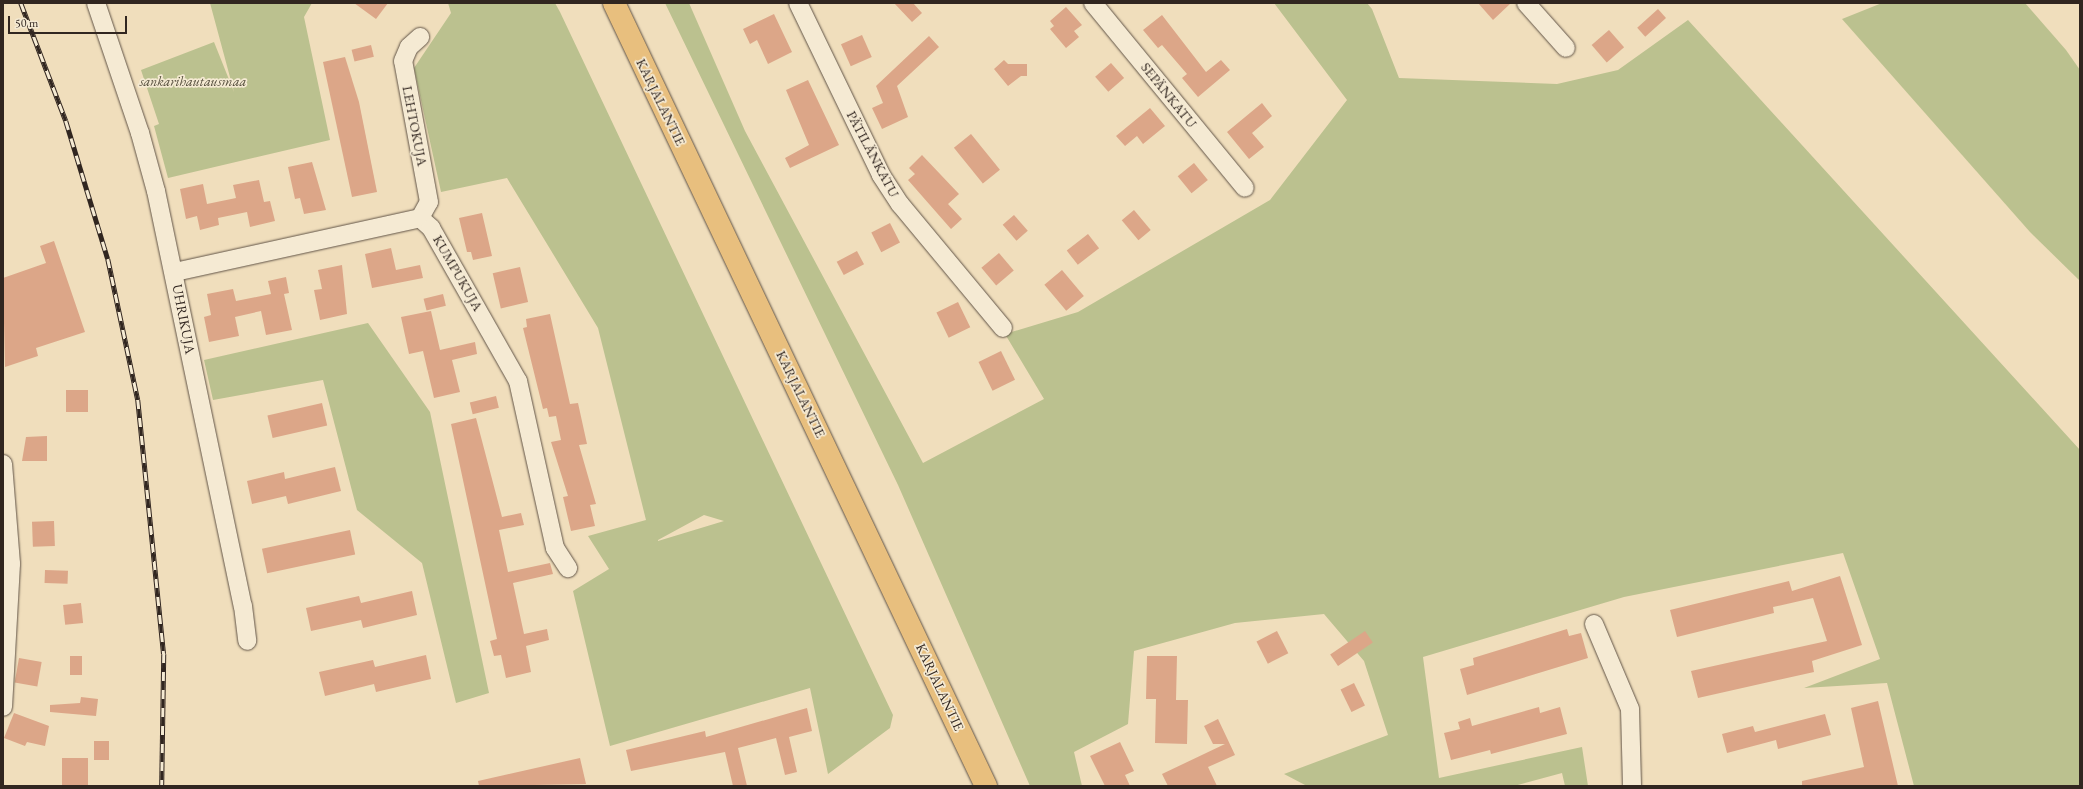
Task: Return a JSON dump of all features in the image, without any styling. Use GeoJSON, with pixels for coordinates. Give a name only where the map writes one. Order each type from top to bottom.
{"type":"FeatureCollection","features":[{"type":"Feature","properties":{"kind":"main road","name":"KARJALANTIE"},"geometry":{"type":"LineString","coordinates":[[614,3],[986,786]]}},
{"type":"Feature","properties":{"kind":"street","name":"UHRIKUJA"},"geometry":{"type":"LineString","coordinates":[[96,3],[140,133],[175,272],[243,606],[247,641]]}},
{"type":"Feature","properties":{"kind":"street","name":"PÄTILÄNKATU"},"geometry":{"type":"LineString","coordinates":[[798,3],[881,175],[900,204],[1003,328]]}},
{"type":"Feature","properties":{"kind":"street","name":"SEPÄNKATU"},"geometry":{"type":"LineString","coordinates":[[1093,3],[1245,188]]}},
{"type":"Feature","properties":{"kind":"street"},"geometry":{"type":"LineString","coordinates":[[1526,3],[1566,48]]}},
{"type":"Feature","properties":{"kind":"street","name":"LEHTOKUJA"},"geometry":{"type":"LineString","coordinates":[[420,37],[409,46],[403,61],[429,202],[420,218]]}},
{"type":"Feature","properties":{"kind":"street"},"geometry":{"type":"LineString","coordinates":[[175,272],[420,218]]}},
{"type":"Feature","properties":{"kind":"street","name":"KUMPUKUJA"},"geometry":{"type":"LineString","coordinates":[[420,218],[431,228],[518,381],[555,548],[568,568]]}},
{"type":"Feature","properties":{"kind":"street"},"geometry":{"type":"LineString","coordinates":[[3,464],[11,564],[3,707]]}},
{"type":"Feature","properties":{"kind":"street"},"geometry":{"type":"LineString","coordinates":[[1594,624],[1630,709],[1632,786]]}},
{"type":"Feature","properties":{"kind":"green space","name":"sankarihautausmaa"},"geometry":{"type":"Polygon","coordinates":[[[210,3],[312,3],[304,17],[330,140],[168,178],[154,126],[159,124],[141,70],[214,42],[234,92],[210,3]]]}},
{"type":"Feature","properties":{"kind":"green space"},"geometry":{"type":"Polygon","coordinates":[[[448,3],[555,3],[560,12],[893,715],[890,728],[828,774],[810,688],[610,746],[573,591],[609,569],[588,536],[646,520],[598,328],[507,178],[441,192],[414,68],[451,13],[448,3]],[[704,515],[658,541],[724,521],[704,515]]]}},
{"type":"Feature","properties":{"kind":"green space"},"geometry":{"type":"Polygon","coordinates":[[[665,3],[689,3],[745,131],[923,463],[1044,399],[1005,334],[1078,312],[1270,200],[1347,100],[1274,3],[1367,3],[1372,9],[1399,78],[1557,84],[1618,70],[1688,20],[2080,450],[2080,786],[1914,786],[1887,683],[1804,688],[1880,659],[1843,553],[1624,597],[1423,657],[1439,778],[1582,747],[1588,786],[1565,786],[1562,773],[1514,786],[1307,786],[1284,774],[1388,735],[1364,661],[1324,614],[1235,623],[1134,651],[1128,724],[1074,752],[1082,786],[1030,786],[898,485],[665,3]]]}},
{"type":"Feature","properties":{"kind":"green space"},"geometry":{"type":"Polygon","coordinates":[[[1882,3],[2025,3],[2066,50],[2080,70],[2080,281],[2030,232],[1842,19],[1882,3]]]}},
{"type":"Feature","properties":{"kind":"green space"},"geometry":{"type":"Polygon","coordinates":[[[368,323],[430,412],[489,693],[456,703],[422,563],[357,510],[323,380],[213,400],[204,360],[368,323]]]}},
{"type":"Feature","properties":{"kind":"building"},"geometry":{"type":"Polygon","coordinates":[[[354,3],[388,3],[376,19],[354,3]]]}},
{"type":"Feature","properties":{"kind":"building"},"geometry":{"type":"Polygon","coordinates":[[[894,3],[913,3],[922,13],[912,22],[894,3]]]}},
{"type":"Feature","properties":{"kind":"building"},"geometry":{"type":"Polygon","coordinates":[[[1478,3],[1511,3],[1493,20],[1478,3]]]}},
{"type":"Feature","properties":{"kind":"building"},"geometry":{"type":"Polygon","coordinates":[[[1066,7],[1082,25],[1074,31],[1079,37],[1066,48],[1050,29],[1054,26],[1050,21],[1066,7]]]}},
{"type":"Feature","properties":{"kind":"building"},"geometry":{"type":"Polygon","coordinates":[[[1658,9],[1666,18],[1645,37],[1637,28],[1658,9]]]}},
{"type":"Feature","properties":{"kind":"building"},"geometry":{"type":"Polygon","coordinates":[[[774,14],[792,52],[768,64],[757,40],[750,44],[743,29],[774,14]]]}},
{"type":"Feature","properties":{"kind":"building"},"geometry":{"type":"Polygon","coordinates":[[[1162,15],[1206,72],[1221,60],[1230,70],[1198,97],[1182,78],[1187,74],[1162,45],[1158,48],[1143,30],[1162,15]]]}},
{"type":"Feature","properties":{"kind":"building"},"geometry":{"type":"Polygon","coordinates":[[[1609,30],[1624,47],[1607,62],[1592,45],[1609,30]]]}},
{"type":"Feature","properties":{"kind":"building"},"geometry":{"type":"Polygon","coordinates":[[[862,35],[872,57],[851,66],[841,44],[862,35]]]}},
{"type":"Feature","properties":{"kind":"building"},"geometry":{"type":"Polygon","coordinates":[[[929,36],[939,47],[897,86],[908,117],[882,129],[872,108],[883,103],[876,86],[929,36]]]}},
{"type":"Feature","properties":{"kind":"building"},"geometry":{"type":"Polygon","coordinates":[[[371,45],[374,57],[354,61],[352,50],[371,45]]]}},
{"type":"Feature","properties":{"kind":"building"},"geometry":{"type":"Polygon","coordinates":[[[345,57],[359,102],[377,192],[352,197],[323,62],[345,57]]]}},
{"type":"Feature","properties":{"kind":"building"},"geometry":{"type":"Polygon","coordinates":[[[1004,60],[1008,64],[1027,64],[1027,76],[1021,76],[1008,86],[994,69],[1004,60]]]}},
{"type":"Feature","properties":{"kind":"building"},"geometry":{"type":"Polygon","coordinates":[[[1111,63],[1124,78],[1108,92],[1095,77],[1111,63]]]}},
{"type":"Feature","properties":{"kind":"building"},"geometry":{"type":"Polygon","coordinates":[[[808,80],[839,145],[790,168],[785,158],[809,145],[786,90],[808,80]]]}},
{"type":"Feature","properties":{"kind":"building"},"geometry":{"type":"Polygon","coordinates":[[[1262,103],[1272,116],[1252,133],[1264,147],[1249,159],[1227,132],[1262,103]]]}},
{"type":"Feature","properties":{"kind":"building"},"geometry":{"type":"Polygon","coordinates":[[[1150,108],[1165,126],[1143,144],[1137,136],[1125,146],[1116,136],[1150,108]]]}},
{"type":"Feature","properties":{"kind":"building"},"geometry":{"type":"Polygon","coordinates":[[[971,134],[1000,170],[983,184],[954,148],[971,134]]]}},
{"type":"Feature","properties":{"kind":"building"},"geometry":{"type":"Polygon","coordinates":[[[922,155],[959,194],[948,204],[962,219],[951,229],[908,180],[915,174],[909,168],[922,155]]]}},
{"type":"Feature","properties":{"kind":"building"},"geometry":{"type":"Polygon","coordinates":[[[312,162],[326,210],[304,214],[300,198],[295,199],[288,167],[312,162]]]}},
{"type":"Feature","properties":{"kind":"building"},"geometry":{"type":"Polygon","coordinates":[[[1194,163],[1208,180],[1192,193],[1178,176],[1194,163]]]}},
{"type":"Feature","properties":{"kind":"building"},"geometry":{"type":"Polygon","coordinates":[[[259,180],[264,202],[270,201],[275,221],[250,227],[247,212],[218,218],[219,225],[200,230],[197,216],[186,219],[180,189],[203,184],[207,204],[236,198],[233,185],[259,180]]]}},
{"type":"Feature","properties":{"kind":"building"},"geometry":{"type":"Polygon","coordinates":[[[1134,210],[1151,230],[1138,240],[1122,220],[1134,210]]]}},
{"type":"Feature","properties":{"kind":"building"},"geometry":{"type":"Polygon","coordinates":[[[482,213],[492,256],[473,260],[471,252],[467,252],[459,218],[482,213]]]}},
{"type":"Feature","properties":{"kind":"building"},"geometry":{"type":"Polygon","coordinates":[[[1014,215],[1028,231],[1016,241],[1003,225],[1014,215]]]}},
{"type":"Feature","properties":{"kind":"building"},"geometry":{"type":"Polygon","coordinates":[[[890,223],[900,243],[881,252],[871,233],[890,223]]]}},
{"type":"Feature","properties":{"kind":"building"},"geometry":{"type":"Polygon","coordinates":[[[1088,234],[1099,248],[1078,265],[1067,251],[1088,234]]]}},
{"type":"Feature","properties":{"kind":"building"},"geometry":{"type":"Polygon","coordinates":[[[54,241],[85,332],[36,348],[38,356],[5,367],[3,278],[46,263],[40,246],[54,241]]]}},
{"type":"Feature","properties":{"kind":"building"},"geometry":{"type":"Polygon","coordinates":[[[391,248],[396,270],[420,265],[423,278],[372,288],[365,254],[391,248]]]}},
{"type":"Feature","properties":{"kind":"building"},"geometry":{"type":"Polygon","coordinates":[[[857,251],[864,264],[844,275],[837,262],[857,251]]]}},
{"type":"Feature","properties":{"kind":"building"},"geometry":{"type":"Polygon","coordinates":[[[999,253],[1014,271],[996,285],[981,268],[999,253]]]}},
{"type":"Feature","properties":{"kind":"building"},"geometry":{"type":"Polygon","coordinates":[[[342,265],[347,314],[320,320],[314,290],[322,289],[318,270],[342,265]]]}},
{"type":"Feature","properties":{"kind":"building"},"geometry":{"type":"Polygon","coordinates":[[[520,267],[528,302],[501,308],[493,273],[520,267]]]}},
{"type":"Feature","properties":{"kind":"building"},"geometry":{"type":"Polygon","coordinates":[[[1062,270],[1084,296],[1066,311],[1044,285],[1062,270]]]}},
{"type":"Feature","properties":{"kind":"building"},"geometry":{"type":"Polygon","coordinates":[[[286,277],[289,293],[284,294],[292,330],[266,335],[261,311],[235,317],[239,336],[209,342],[204,317],[211,315],[207,294],[233,289],[236,301],[271,294],[268,281],[286,277]]]}},
{"type":"Feature","properties":{"kind":"building"},"geometry":{"type":"Polygon","coordinates":[[[443,294],[446,306],[426,310],[424,299],[443,294]]]}},
{"type":"Feature","properties":{"kind":"building"},"geometry":{"type":"Polygon","coordinates":[[[958,302],[970,327],[949,338],[936,313],[958,302]]]}},
{"type":"Feature","properties":{"kind":"building"},"geometry":{"type":"Polygon","coordinates":[[[431,311],[440,350],[475,342],[477,354],[452,360],[460,392],[434,398],[423,351],[409,354],[401,317],[431,311]]]}},
{"type":"Feature","properties":{"kind":"building"},"geometry":{"type":"Polygon","coordinates":[[[550,314],[570,404],[578,403],[587,444],[579,445],[596,504],[590,505],[595,526],[571,531],[563,497],[568,496],[551,442],[561,440],[556,416],[549,417],[547,408],[543,409],[523,328],[527,327],[526,319],[550,314]]]}},
{"type":"Feature","properties":{"kind":"building"},"geometry":{"type":"Polygon","coordinates":[[[1001,351],[1015,380],[993,391],[979,362],[1001,351]]]}},
{"type":"Feature","properties":{"kind":"building"},"geometry":{"type":"Polygon","coordinates":[[[66,390],[88,390],[88,412],[66,412],[66,390]]]}},
{"type":"Feature","properties":{"kind":"building"},"geometry":{"type":"Polygon","coordinates":[[[496,396],[499,408],[473,414],[470,403],[496,396]]]}},
{"type":"Feature","properties":{"kind":"building"},"geometry":{"type":"Polygon","coordinates":[[[322,403],[327,425],[273,438],[267,416],[322,403]]]}},
{"type":"Feature","properties":{"kind":"building"},"geometry":{"type":"Polygon","coordinates":[[[476,418],[502,517],[521,513],[524,525],[499,530],[508,572],[550,563],[553,574],[513,583],[524,634],[547,629],[549,640],[526,646],[531,672],[506,678],[501,655],[494,656],[490,641],[497,639],[451,424],[476,418]]]}},
{"type":"Feature","properties":{"kind":"building"},"geometry":{"type":"Polygon","coordinates":[[[47,436],[47,461],[22,461],[26,437],[47,436]]]}},
{"type":"Feature","properties":{"kind":"building"},"geometry":{"type":"Polygon","coordinates":[[[335,467],[341,491],[288,504],[286,496],[252,504],[247,481],[284,472],[285,479],[335,467]]]}},
{"type":"Feature","properties":{"kind":"building"},"geometry":{"type":"Polygon","coordinates":[[[54,521],[55,546],[33,547],[32,522],[54,521]]]}},
{"type":"Feature","properties":{"kind":"building"},"geometry":{"type":"Polygon","coordinates":[[[350,530],[355,554],[267,573],[262,549],[350,530]]]}},
{"type":"Feature","properties":{"kind":"building"},"geometry":{"type":"Polygon","coordinates":[[[45,570],[68,571],[68,584],[45,583],[45,570]]]}},
{"type":"Feature","properties":{"kind":"building"},"geometry":{"type":"Polygon","coordinates":[[[1840,576],[1862,645],[1812,661],[1814,672],[1698,698],[1691,671],[1827,641],[1813,598],[1773,607],[1774,613],[1677,637],[1670,610],[1789,581],[1792,591],[1840,576]]]}},
{"type":"Feature","properties":{"kind":"building"},"geometry":{"type":"Polygon","coordinates":[[[412,591],[417,615],[363,628],[361,620],[311,631],[306,608],[359,596],[361,603],[412,591]]]}},
{"type":"Feature","properties":{"kind":"building"},"geometry":{"type":"Polygon","coordinates":[[[81,603],[83,623],[65,625],[63,605],[81,603]]]}},
{"type":"Feature","properties":{"kind":"building"},"geometry":{"type":"Polygon","coordinates":[[[1567,629],[1569,636],[1581,633],[1588,658],[1467,695],[1460,669],[1474,665],[1473,658],[1567,629]]]}},
{"type":"Feature","properties":{"kind":"building"},"geometry":{"type":"Polygon","coordinates":[[[1277,631],[1288,653],[1268,664],[1257,641],[1277,631]]]}},
{"type":"Feature","properties":{"kind":"building"},"geometry":{"type":"Polygon","coordinates":[[[1365,631],[1373,643],[1338,666],[1330,654],[1365,631]]]}},
{"type":"Feature","properties":{"kind":"building"},"geometry":{"type":"Polygon","coordinates":[[[426,655],[431,679],[376,692],[374,684],[325,696],[319,672],[373,660],[375,667],[426,655]]]}},
{"type":"Feature","properties":{"kind":"building"},"geometry":{"type":"Polygon","coordinates":[[[70,656],[82,656],[82,675],[70,675],[70,656]]]}},
{"type":"Feature","properties":{"kind":"building"},"geometry":{"type":"Polygon","coordinates":[[[1147,656],[1177,656],[1176,700],[1188,700],[1187,744],[1155,743],[1156,699],[1146,699],[1147,656]]]}},
{"type":"Feature","properties":{"kind":"building"},"geometry":{"type":"Polygon","coordinates":[[[19,658],[42,662],[37,687],[15,683],[19,658]]]}},
{"type":"Feature","properties":{"kind":"building"},"geometry":{"type":"Polygon","coordinates":[[[1354,683],[1365,705],[1351,712],[1341,690],[1354,683]]]}},
{"type":"Feature","properties":{"kind":"building"},"geometry":{"type":"Polygon","coordinates":[[[81,697],[98,699],[96,716],[50,712],[50,705],[80,703],[81,697]]]}},
{"type":"Feature","properties":{"kind":"building"},"geometry":{"type":"Polygon","coordinates":[[[1878,701],[1898,786],[1802,786],[1802,781],[1864,767],[1851,708],[1878,701]]]}},
{"type":"Feature","properties":{"kind":"building"},"geometry":{"type":"Polygon","coordinates":[[[1539,707],[1540,713],[1560,707],[1567,734],[1491,754],[1490,750],[1451,760],[1444,733],[1460,729],[1458,722],[1470,718],[1472,726],[1539,707]]]}},
{"type":"Feature","properties":{"kind":"building"},"geometry":{"type":"Polygon","coordinates":[[[807,708],[812,731],[789,737],[797,772],[785,775],[776,738],[738,748],[747,786],[733,786],[725,752],[631,771],[626,750],[705,731],[706,737],[807,708]]]}},
{"type":"Feature","properties":{"kind":"building"},"geometry":{"type":"Polygon","coordinates":[[[14,713],[49,726],[45,746],[27,742],[25,746],[4,738],[14,713]]]}},
{"type":"Feature","properties":{"kind":"building"},"geometry":{"type":"Polygon","coordinates":[[[1825,714],[1831,735],[1778,749],[1776,740],[1727,753],[1722,734],[1753,726],[1755,732],[1825,714]]]}},
{"type":"Feature","properties":{"kind":"building"},"geometry":{"type":"Polygon","coordinates":[[[1218,719],[1235,755],[1208,767],[1217,786],[1168,786],[1162,774],[1225,744],[1213,744],[1204,726],[1218,719]]]}},
{"type":"Feature","properties":{"kind":"building"},"geometry":{"type":"Polygon","coordinates":[[[94,741],[109,741],[109,760],[94,760],[94,741]]]}},
{"type":"Feature","properties":{"kind":"building"},"geometry":{"type":"Polygon","coordinates":[[[1120,742],[1134,771],[1125,775],[1130,786],[1105,786],[1090,756],[1120,742]]]}},
{"type":"Feature","properties":{"kind":"building"},"geometry":{"type":"Polygon","coordinates":[[[62,758],[88,758],[88,786],[62,786],[62,758]]]}},
{"type":"Feature","properties":{"kind":"building"},"geometry":{"type":"Polygon","coordinates":[[[580,758],[586,784],[479,786],[478,781],[580,758]]]}},
{"type":"Feature","properties":{"kind":"railway"},"geometry":{"type":"LineString","coordinates":[[21,3],[66,121],[108,259],[138,400],[164,654],[162,786]]}}]}
